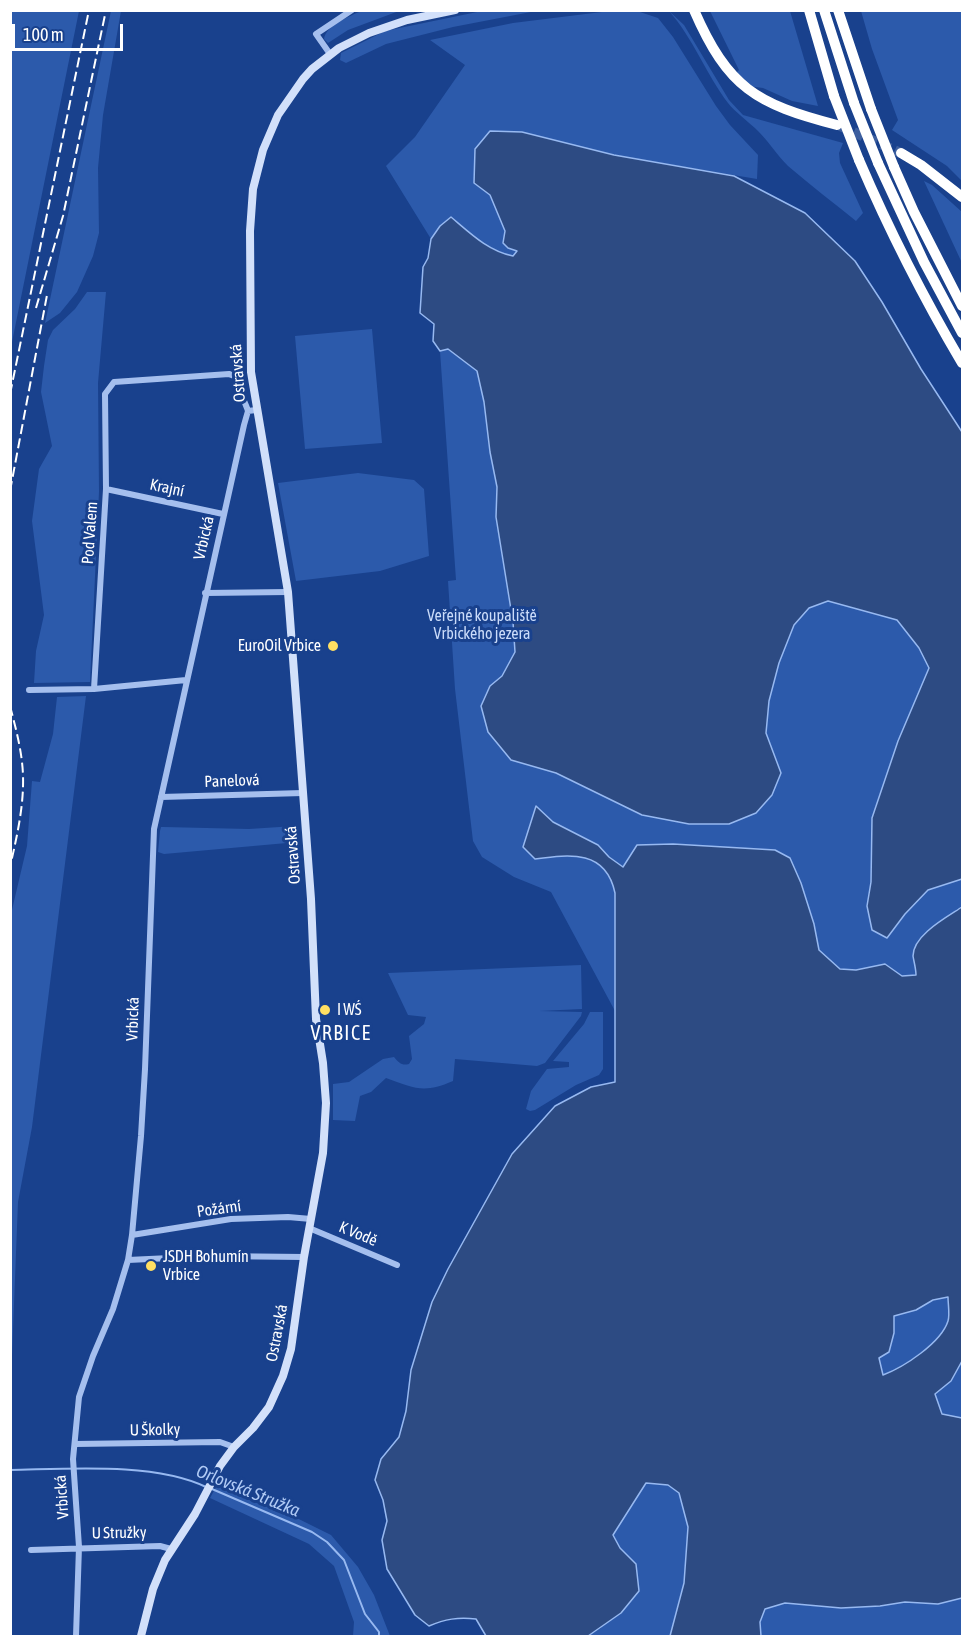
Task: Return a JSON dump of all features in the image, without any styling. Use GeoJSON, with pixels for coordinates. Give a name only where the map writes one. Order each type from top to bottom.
{"type":"FeatureCollection","features":[{"type":"Feature","properties":{"kind":"highway"},"geometry":{"type":"LineString","coordinates":[[694,10],[719,59],[746,89],[789,111],[837,125]]}},
{"type":"Feature","properties":{"kind":"highway"},"geometry":{"type":"LineString","coordinates":[[809,10],[834,96],[877,203],[917,285],[963,363]]}},
{"type":"Feature","properties":{"kind":"highway"},"geometry":{"type":"LineString","coordinates":[[824,10],[854,103],[878,163],[924,262],[963,333]]}},
{"type":"Feature","properties":{"kind":"highway"},"geometry":{"type":"LineString","coordinates":[[838,10],[871,109],[894,167],[914,212],[963,306]]}},
{"type":"Feature","properties":{"kind":"highway"},"geometry":{"type":"LineString","coordinates":[[901,153],[963,197]]}},
{"type":"Feature","properties":{"kind":"main road","name":"Ostravská"},"geometry":{"type":"LineString","coordinates":[[141,1636],[153,1589],[171,1549],[234,1447],[262,1418],[277,1393],[291,1349],[304,1257],[323,1154],[326,1103],[316,1019],[311,899],[288,592],[252,411],[250,231],[253,189],[278,115],[303,79],[330,54],[359,37],[387,26],[455,10]]}},
{"type":"Feature","properties":{"kind":"street"},"geometry":{"type":"LineString","coordinates":[[330,54],[316,34],[352,10]]}},
{"type":"Feature","properties":{"kind":"street","name":"Pod Valem"},"geometry":{"type":"LineString","coordinates":[[94,689],[106,489],[105,394],[114,382],[229,374],[241,381],[243,398],[252,411]]}},
{"type":"Feature","properties":{"kind":"street","name":"Vrbická"},"geometry":{"type":"LineString","coordinates":[[76,1636],[79,1547],[73,1459],[79,1397],[113,1309],[128,1260],[132,1235],[143,1102],[154,829],[223,514],[252,411]]}},
{"type":"Feature","properties":{"kind":"street","name":"Krajní"},"geometry":{"type":"LineString","coordinates":[[106,489],[223,514]]}},
{"type":"Feature","properties":{"kind":"street"},"geometry":{"type":"LineString","coordinates":[[205,593],[288,592]]}},
{"type":"Feature","properties":{"kind":"street"},"geometry":{"type":"LineString","coordinates":[[29,690],[94,689],[186,680]]}},
{"type":"Feature","properties":{"kind":"street","name":"Panelová"},"geometry":{"type":"LineString","coordinates":[[161,797],[303,793]]}},
{"type":"Feature","properties":{"kind":"street","name":"Požární"},"geometry":{"type":"LineString","coordinates":[[132,1235],[231,1219],[288,1217],[311,1219]]}},
{"type":"Feature","properties":{"kind":"street","name":"K Vodě"},"geometry":{"type":"LineString","coordinates":[[309,1228],[397,1265]]}},
{"type":"Feature","properties":{"kind":"street"},"geometry":{"type":"LineString","coordinates":[[128,1260],[212,1256],[304,1257]]}},
{"type":"Feature","properties":{"kind":"street","name":"U Školky"},"geometry":{"type":"LineString","coordinates":[[75,1444],[220,1442],[234,1447]]}},
{"type":"Feature","properties":{"kind":"street","name":"U Stružky"},"geometry":{"type":"LineString","coordinates":[[31,1550],[160,1546],[171,1549]]}},
{"type":"Feature","properties":{"kind":"green space"},"geometry":{"type":"Polygon","coordinates":[[[618,10],[637,11],[658,18],[673,37],[716,106],[758,155],[757,179],[614,155],[522,132],[490,195],[505,231],[518,251],[513,256],[495,250],[480,241],[451,217],[440,226],[431,239],[386,166],[415,137],[465,65],[430,40],[513,23],[618,10]]]}},
{"type":"Feature","properties":{"kind":"green space"},"geometry":{"type":"Polygon","coordinates":[[[10,11],[79,11],[11,347],[10,11]]]}},
{"type":"Feature","properties":{"kind":"green space"},"geometry":{"type":"Polygon","coordinates":[[[111,11],[121,11],[103,115],[98,168],[99,233],[93,256],[77,292],[60,313],[45,323],[111,11]]]}},
{"type":"Feature","properties":{"kind":"green space"},"geometry":{"type":"Polygon","coordinates":[[[361,11],[399,11],[348,30],[328,43],[324,39],[333,26],[361,11]]]}},
{"type":"Feature","properties":{"kind":"green space"},"geometry":{"type":"Polygon","coordinates":[[[482,11],[536,11],[453,27],[386,44],[346,63],[340,60],[341,53],[385,31],[482,11]]]}},
{"type":"Feature","properties":{"kind":"green space"},"geometry":{"type":"Polygon","coordinates":[[[669,11],[684,25],[729,100],[743,115],[843,143],[839,153],[840,163],[863,213],[856,221],[788,166],[758,131],[731,106],[669,11]]]}},
{"type":"Feature","properties":{"kind":"green space"},"geometry":{"type":"Polygon","coordinates":[[[710,11],[790,11],[818,106],[792,101],[763,88],[748,86],[735,74],[739,70],[710,11]]]}},
{"type":"Feature","properties":{"kind":"green space"},"geometry":{"type":"Polygon","coordinates":[[[861,11],[962,11],[962,181],[947,166],[892,130],[898,120],[861,11]]]}},
{"type":"Feature","properties":{"kind":"green space"},"geometry":{"type":"Polygon","coordinates":[[[924,181],[932,185],[962,212],[962,263],[924,181]]]}},
{"type":"Feature","properties":{"kind":"green space"},"geometry":{"type":"Polygon","coordinates":[[[87,292],[106,292],[98,383],[99,492],[90,682],[34,683],[36,651],[44,615],[32,521],[39,469],[52,446],[41,392],[44,366],[48,340],[53,330],[75,309],[87,292]]]}},
{"type":"Feature","properties":{"kind":"green space"},"geometry":{"type":"Polygon","coordinates":[[[372,329],[382,443],[305,449],[295,336],[372,329]]]}},
{"type":"Feature","properties":{"kind":"green space","name":"Veřejné koupaliště Vrbického jezera"},"geometry":{"type":"Polygon","coordinates":[[[448,348],[477,371],[497,487],[496,517],[513,622],[515,652],[502,676],[490,687],[481,706],[511,760],[556,773],[642,815],[781,773],[766,733],[769,701],[779,663],[794,625],[809,608],[828,601],[897,620],[919,648],[929,668],[898,741],[872,818],[871,882],[867,906],[887,938],[905,914],[928,890],[962,879],[962,907],[939,922],[913,954],[917,975],[902,976],[885,964],[856,970],[840,969],[819,950],[814,924],[790,858],[775,850],[673,844],[623,867],[598,845],[553,822],[536,807],[523,847],[535,859],[567,856],[589,859],[599,863],[613,881],[615,893],[615,1011],[551,892],[514,877],[482,857],[473,841],[455,689],[448,581],[456,580],[440,351],[448,348]]]}},
{"type":"Feature","properties":{"kind":"green space"},"geometry":{"type":"Polygon","coordinates":[[[358,473],[414,480],[424,489],[429,556],[380,571],[296,581],[278,483],[358,473]]]}},
{"type":"Feature","properties":{"kind":"green space"},"geometry":{"type":"Polygon","coordinates":[[[86,696],[32,1127],[18,1202],[11,1381],[11,914],[27,846],[32,781],[40,782],[53,734],[57,697],[86,696]]]}},
{"type":"Feature","properties":{"kind":"green space"},"geometry":{"type":"Polygon","coordinates":[[[295,826],[298,842],[164,854],[158,852],[161,827],[249,829],[295,826]]]}},
{"type":"Feature","properties":{"kind":"green space"},"geometry":{"type":"Polygon","coordinates":[[[581,965],[582,1009],[540,1011],[582,1012],[545,1063],[537,1066],[455,1059],[453,1081],[434,1087],[419,1088],[386,1078],[371,1092],[360,1096],[355,1121],[333,1120],[333,1084],[349,1082],[383,1059],[394,1057],[404,1065],[409,1064],[412,1059],[409,1036],[424,1024],[426,1017],[408,1015],[388,973],[581,965]]]}},
{"type":"Feature","properties":{"kind":"green space"},"geometry":{"type":"Polygon","coordinates":[[[590,1012],[603,1012],[603,1069],[599,1075],[576,1085],[535,1110],[526,1109],[531,1091],[547,1069],[569,1067],[569,1062],[553,1061],[584,1024],[590,1012]]]}},
{"type":"Feature","properties":{"kind":"green space"},"geometry":{"type":"Polygon","coordinates":[[[948,1297],[949,1318],[938,1338],[911,1360],[883,1375],[879,1358],[889,1352],[894,1333],[894,1316],[948,1297]]]}},
{"type":"Feature","properties":{"kind":"green space"},"geometry":{"type":"Polygon","coordinates":[[[962,1361],[962,1418],[942,1415],[935,1394],[951,1381],[962,1361]]]}},
{"type":"Feature","properties":{"kind":"green space"},"geometry":{"type":"Polygon","coordinates":[[[220,1480],[331,1535],[358,1567],[374,1595],[390,1636],[353,1636],[354,1622],[334,1566],[309,1544],[210,1498],[220,1480]]]}},
{"type":"Feature","properties":{"kind":"green space"},"geometry":{"type":"Polygon","coordinates":[[[646,1483],[668,1485],[679,1493],[688,1527],[684,1583],[670,1636],[588,1636],[601,1628],[636,1564],[620,1548],[613,1535],[646,1483]]]}},
{"type":"Feature","properties":{"kind":"green space"},"geometry":{"type":"Polygon","coordinates":[[[962,1598],[962,1636],[761,1636],[760,1622],[765,1609],[785,1603],[841,1608],[905,1602],[938,1604],[962,1598]]]}},
{"type":"Feature","properties":{"kind":"shaded area"},"geometry":{"type":"Polygon","coordinates":[[[490,131],[522,132],[614,155],[734,176],[805,213],[855,261],[962,432],[962,879],[928,890],[905,914],[887,938],[872,930],[867,906],[871,882],[872,818],[898,741],[929,668],[919,648],[897,620],[828,601],[809,608],[794,625],[779,663],[769,701],[766,733],[781,773],[772,795],[756,813],[729,824],[689,824],[642,815],[556,773],[511,760],[488,732],[481,706],[490,686],[502,676],[515,652],[513,622],[496,517],[497,487],[484,402],[477,371],[448,349],[440,351],[433,341],[434,324],[420,313],[423,267],[428,258],[431,239],[440,226],[451,217],[480,241],[495,250],[513,256],[517,251],[508,248],[503,243],[505,231],[490,195],[474,183],[475,149],[490,131]]]}},
{"type":"Feature","properties":{"kind":"shaded area"},"geometry":{"type":"Polygon","coordinates":[[[536,806],[553,822],[598,845],[623,867],[637,845],[673,844],[775,850],[790,858],[814,924],[819,950],[840,969],[856,970],[885,964],[902,976],[916,975],[914,948],[932,927],[962,907],[962,1361],[951,1381],[935,1394],[942,1414],[962,1418],[962,1598],[938,1604],[905,1602],[841,1608],[785,1603],[765,1609],[760,1622],[761,1636],[670,1636],[684,1583],[688,1527],[679,1493],[668,1485],[646,1483],[613,1535],[620,1548],[636,1564],[639,1591],[621,1613],[588,1636],[486,1636],[476,1619],[469,1618],[452,1619],[429,1626],[415,1615],[387,1569],[382,1540],[387,1521],[383,1500],[375,1480],[381,1459],[399,1437],[406,1411],[411,1370],[432,1302],[512,1154],[555,1106],[591,1087],[615,1082],[615,893],[610,879],[604,869],[585,858],[561,856],[535,859],[523,847],[536,806]],[[948,1297],[933,1300],[916,1310],[894,1316],[894,1333],[889,1352],[879,1358],[883,1375],[911,1360],[938,1338],[948,1321],[948,1297]]]}},
{"type":"Feature","properties":{"kind":"waterway","name":"Orlovská Stružka"},"geometry":{"type":"LineString","coordinates":[[10,1470],[84,1468],[136,1470],[185,1479],[206,1487]]}},
{"type":"Feature","properties":{"kind":"waterway","name":"Orlovská Stružka"},"geometry":{"type":"LineString","coordinates":[[212,1489],[312,1532],[327,1542],[344,1560],[365,1614],[379,1632],[379,1636]]}},
{"type":"Feature","properties":{"kind":"tunnel"},"geometry":{"type":"LineString","coordinates":[[840,126],[901,153]]}},
{"type":"Feature","properties":{"kind":"railway"},"geometry":{"type":"LineString","coordinates":[[10,394],[89,10]]}},
{"type":"Feature","properties":{"kind":"railway"},"geometry":{"type":"LineString","coordinates":[[36,308],[63,216],[106,10]]}},
{"type":"Feature","properties":{"kind":"railway"},"geometry":{"type":"LineString","coordinates":[[10,491],[47,295]]}},
{"type":"Feature","properties":{"kind":"railway"},"geometry":{"type":"LineString","coordinates":[[10,706],[20,749],[23,787],[20,821],[10,867]]}},
{"type":"Feature","properties":{"kind":"place","name":"EuroOil Vrbice"},"geometry":{"type":"Point","coordinates":[333,646]}},
{"type":"Feature","properties":{"kind":"place","name":"I WŚ"},"geometry":{"type":"Point","coordinates":[325,1010]}},
{"type":"Feature","properties":{"kind":"place","name":"JSDH Bohumín Vrbice"},"geometry":{"type":"Point","coordinates":[151,1266]}},
{"type":"Feature","properties":{"kind":"district","name":"VRBICE"},"geometry":{"type":"Point","coordinates":[341,1034]}}]}
